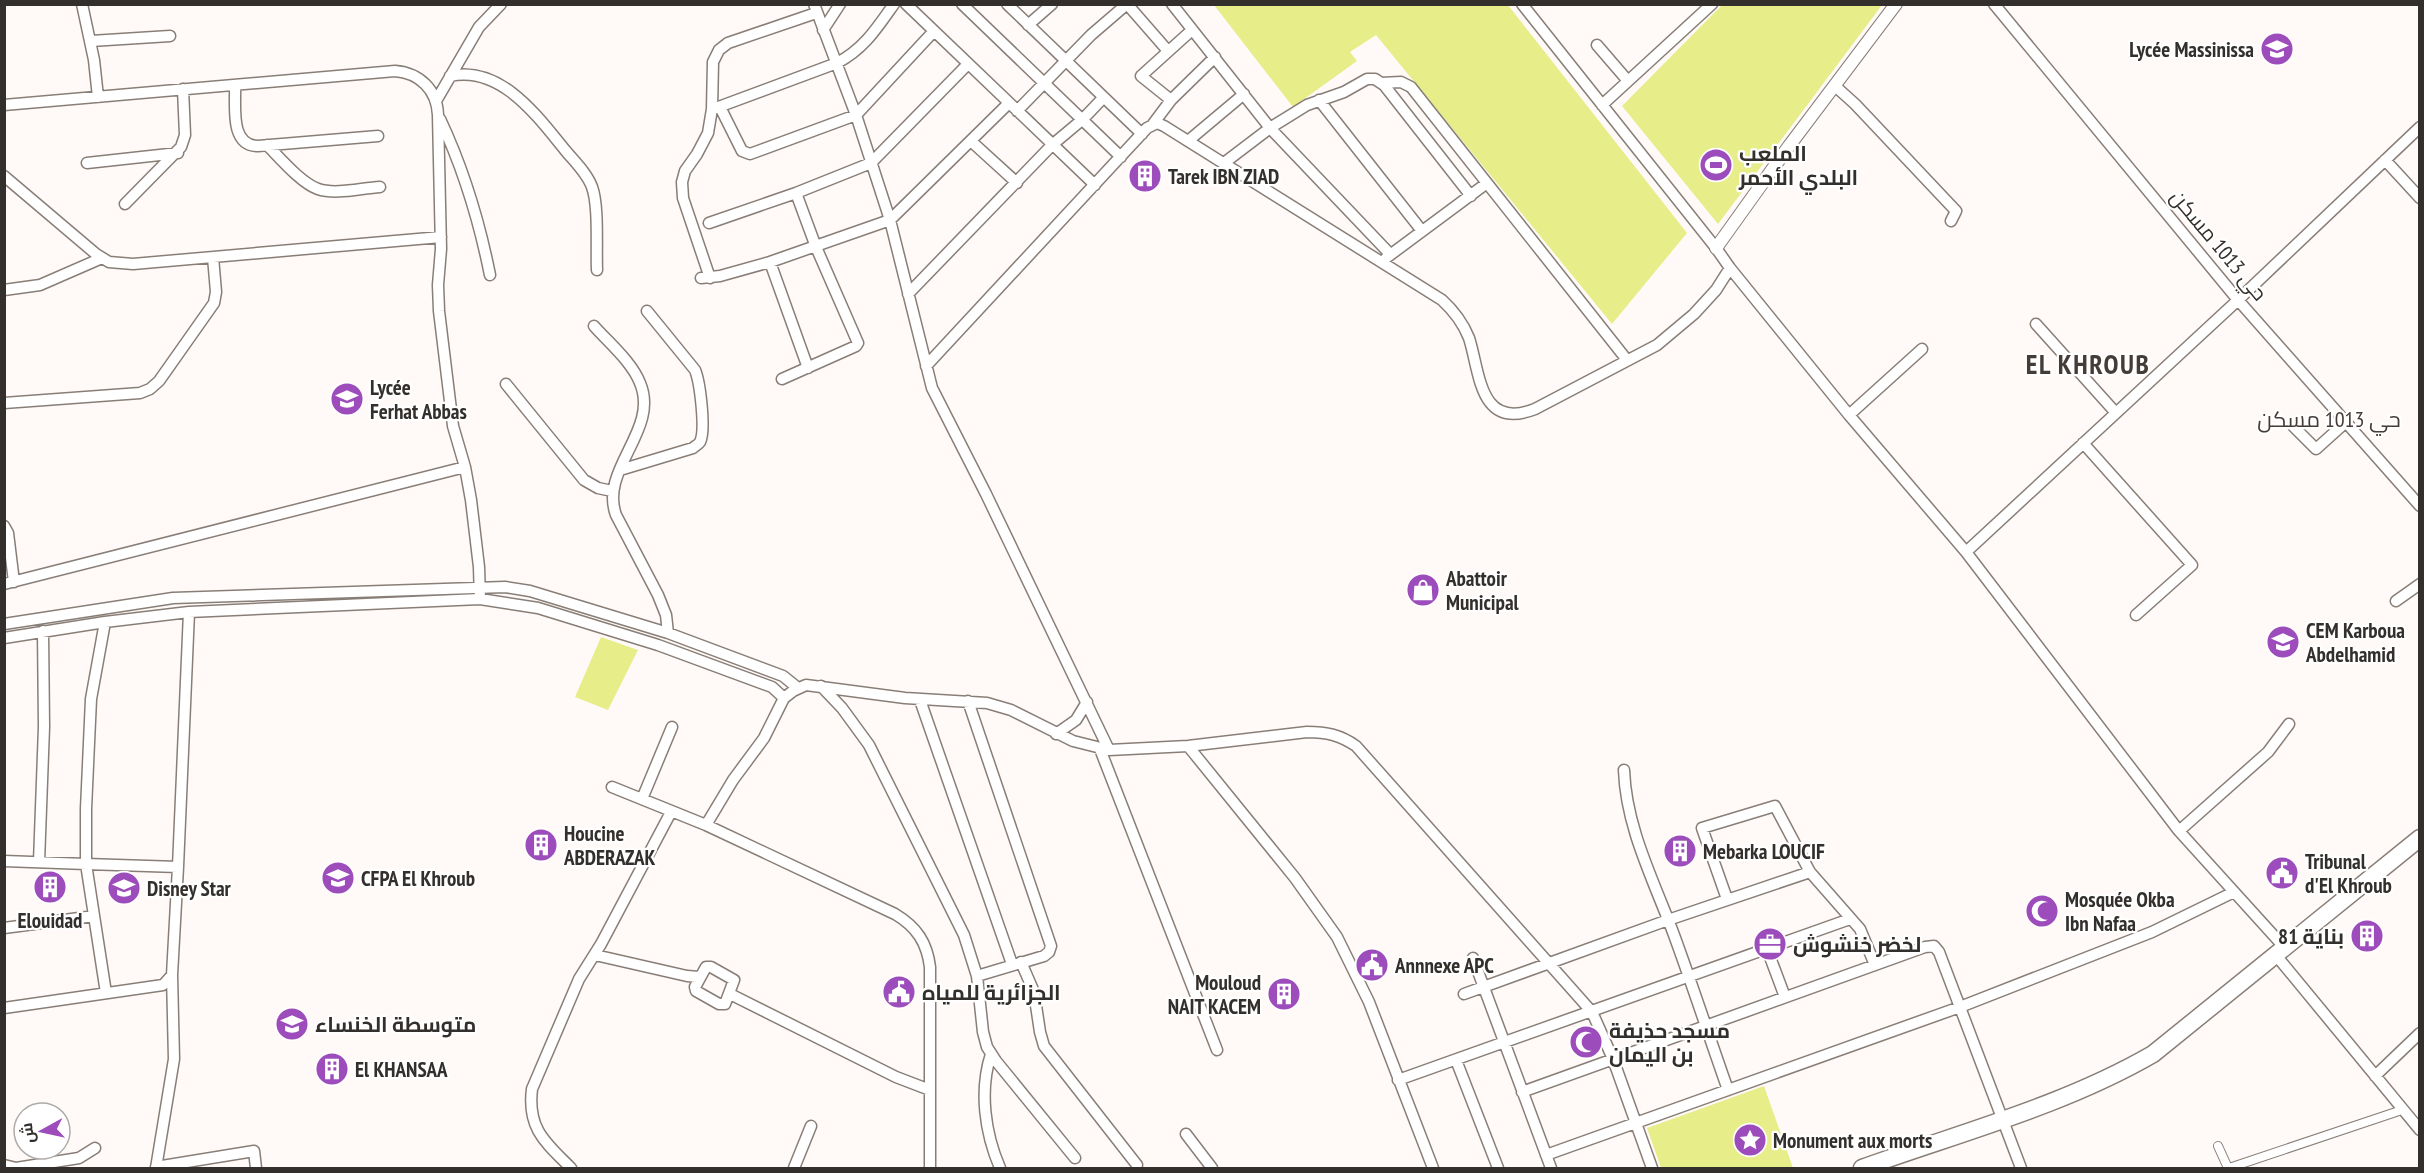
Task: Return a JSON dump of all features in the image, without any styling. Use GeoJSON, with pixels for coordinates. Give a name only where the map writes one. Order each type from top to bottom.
{"type":"FeatureCollection","features":[{"type":"Feature","properties":{"kind":"main road"},"geometry":{"type":"LineString","coordinates":[[1870,1167],[2119,1073],[2152,1054],[2420,838]]}},
{"type":"Feature","properties":{"kind":"street"},"geometry":{"type":"LineString","coordinates":[[82,4],[91,41],[98,97]]}},
{"type":"Feature","properties":{"kind":"street"},"geometry":{"type":"LineString","coordinates":[[436,101],[479,27],[501,4]]}},
{"type":"Feature","properties":{"kind":"street"},"geometry":{"type":"LineString","coordinates":[[823,30],[840,4]]}},
{"type":"Feature","properties":{"kind":"street"},"geometry":{"type":"LineString","coordinates":[[716,108],[837,63],[864,45],[894,4]]}},
{"type":"Feature","properties":{"kind":"street"},"geometry":{"type":"LineString","coordinates":[[906,4],[1095,185]]}},
{"type":"Feature","properties":{"kind":"street"},"geometry":{"type":"LineString","coordinates":[[962,4],[1121,157]]}},
{"type":"Feature","properties":{"kind":"street"},"geometry":{"type":"LineString","coordinates":[[1007,4],[1142,134]]}},
{"type":"Feature","properties":{"kind":"street"},"geometry":{"type":"LineString","coordinates":[[1028,25],[1052,4]]}},
{"type":"Feature","properties":{"kind":"street"},"geometry":{"type":"LineString","coordinates":[[1168,51],[1127,4],[1064,61],[1044,84],[972,142],[890,220],[770,262],[706,278],[681,190],[685,171],[708,133],[716,108],[713,62],[723,46],[815,9],[856,115],[890,220],[935,394],[1087,702],[1217,1050]]}},
{"type":"Feature","properties":{"kind":"street"},"geometry":{"type":"LineString","coordinates":[[1172,4],[1270,128],[1390,254]]}},
{"type":"Feature","properties":{"kind":"street"},"geometry":{"type":"LineString","coordinates":[[1522,4],[1849,415],[1966,552],[2179,831],[2234,892],[2375,1076],[2420,1130]]}},
{"type":"Feature","properties":{"kind":"street"},"geometry":{"type":"LineString","coordinates":[[1602,105],[1712,4]]}},
{"type":"Feature","properties":{"kind":"street"},"geometry":{"type":"LineString","coordinates":[[1716,248],[1896,4]]}},
{"type":"Feature","properties":{"kind":"street","name":"حي 1013 مسكن"},"geometry":{"type":"LineString","coordinates":[[1994,4],[2238,300],[2420,506]]}},
{"type":"Feature","properties":{"kind":"street"},"geometry":{"type":"LineString","coordinates":[[1171,100],[1141,76],[1192,30]]}},
{"type":"Feature","properties":{"kind":"street"},"geometry":{"type":"LineString","coordinates":[[716,108],[742,151],[748,154],[856,115],[934,31]]}},
{"type":"Feature","properties":{"kind":"street"},"geometry":{"type":"LineString","coordinates":[[91,41],[170,36]]}},
{"type":"Feature","properties":{"kind":"street"},"geometry":{"type":"LineString","coordinates":[[1597,45],[1628,81]]}},
{"type":"Feature","properties":{"kind":"street"},"geometry":{"type":"LineString","coordinates":[[926,366],[1153,124],[1171,100],[1215,57]]}},
{"type":"Feature","properties":{"kind":"street"},"geometry":{"type":"LineString","coordinates":[[709,223],[796,193],[872,163],[968,64]]}},
{"type":"Feature","properties":{"kind":"street"},"geometry":{"type":"LineString","coordinates":[[4,105],[402,72],[415,76],[426,84],[436,101],[438,115],[441,237],[439,311],[453,426],[465,467],[481,586],[480,599]]}},
{"type":"Feature","properties":{"kind":"street"},"geometry":{"type":"LineString","coordinates":[[450,76],[484,77],[507,89],[546,127],[589,180],[595,199],[597,270]]}},
{"type":"Feature","properties":{"kind":"street"},"geometry":{"type":"LineString","coordinates":[[1224,163],[1270,128],[1319,100],[1344,93],[1367,80],[1375,79],[1381,82],[1471,196]]}},
{"type":"Feature","properties":{"kind":"street"},"geometry":{"type":"LineString","coordinates":[[1381,82],[1401,82],[1411,87],[1627,360]]}},
{"type":"Feature","properties":{"kind":"street"},"geometry":{"type":"LineString","coordinates":[[235,85],[239,135],[249,145],[378,136]]}},
{"type":"Feature","properties":{"kind":"street"},"geometry":{"type":"LineString","coordinates":[[1834,86],[1855,104],[1956,211],[1951,221]]}},
{"type":"Feature","properties":{"kind":"street"},"geometry":{"type":"LineString","coordinates":[[125,204],[178,153],[185,135],[183,90]]}},
{"type":"Feature","properties":{"kind":"street"},"geometry":{"type":"LineString","coordinates":[[1188,141],[1244,94]]}},
{"type":"Feature","properties":{"kind":"street"},"geometry":{"type":"LineString","coordinates":[[908,294],[1053,145],[1103,98]]}},
{"type":"Feature","properties":{"kind":"street"},"geometry":{"type":"LineString","coordinates":[[1319,100],[1422,231]]}},
{"type":"Feature","properties":{"kind":"street"},"geometry":{"type":"LineString","coordinates":[[438,115],[459,160],[468,186],[490,275]]}},
{"type":"Feature","properties":{"kind":"street"},"geometry":{"type":"LineString","coordinates":[[1153,124],[1161,124],[1442,300],[1458,317],[1468,338],[1481,390],[1491,403],[1504,411],[1520,413],[1535,409],[1657,345],[1682,325],[1716,290],[1730,268]]}},
{"type":"Feature","properties":{"kind":"street"},"geometry":{"type":"LineString","coordinates":[[1966,552],[2238,300],[2420,127]]}},
{"type":"Feature","properties":{"kind":"street"},"geometry":{"type":"LineString","coordinates":[[972,142],[1017,183]]}},
{"type":"Feature","properties":{"kind":"street"},"geometry":{"type":"LineString","coordinates":[[267,145],[307,184],[318,189],[330,191],[380,187]]}},
{"type":"Feature","properties":{"kind":"street"},"geometry":{"type":"LineString","coordinates":[[87,163],[178,153]]}},
{"type":"Feature","properties":{"kind":"street"},"geometry":{"type":"LineString","coordinates":[[2385,160],[2420,198]]}},
{"type":"Feature","properties":{"kind":"street"},"geometry":{"type":"LineString","coordinates":[[4,176],[102,258],[125,264],[441,237]]}},
{"type":"Feature","properties":{"kind":"street"},"geometry":{"type":"LineString","coordinates":[[1380,261],[1488,183]]}},
{"type":"Feature","properties":{"kind":"street"},"geometry":{"type":"LineString","coordinates":[[782,379],[856,346],[858,343],[816,247],[796,193]]}},
{"type":"Feature","properties":{"kind":"street"},"geometry":{"type":"LineString","coordinates":[[4,403],[140,393],[150,389],[159,381],[214,303],[216,292],[213,257]]}},
{"type":"Feature","properties":{"kind":"street"},"geometry":{"type":"LineString","coordinates":[[4,290],[40,285],[102,258]]}},
{"type":"Feature","properties":{"kind":"street"},"geometry":{"type":"LineString","coordinates":[[770,262],[808,368]]}},
{"type":"Feature","properties":{"kind":"street"},"geometry":{"type":"LineString","coordinates":[[620,470],[693,448],[700,442],[699,379],[695,370],[647,311]]}},
{"type":"Feature","properties":{"kind":"street"},"geometry":{"type":"LineString","coordinates":[[2036,324],[2116,413]]}},
{"type":"Feature","properties":{"kind":"street"},"geometry":{"type":"LineString","coordinates":[[594,326],[635,374],[644,393],[641,421],[612,491],[616,515],[658,595],[666,615],[668,633]]}},
{"type":"Feature","properties":{"kind":"street"},"geometry":{"type":"LineString","coordinates":[[1849,415],[1922,349]]}},
{"type":"Feature","properties":{"kind":"street"},"geometry":{"type":"LineString","coordinates":[[506,384],[584,480],[598,488],[612,491]]}},
{"type":"Feature","properties":{"kind":"street"},"geometry":{"type":"LineString","coordinates":[[2293,426],[2316,449],[2346,422]]}},
{"type":"Feature","properties":{"kind":"street"},"geometry":{"type":"LineString","coordinates":[[2083,443],[2192,565],[2136,615]]}},
{"type":"Feature","properties":{"kind":"street"},"geometry":{"type":"LineString","coordinates":[[4,526],[8,533],[9,583],[465,467]]}},
{"type":"Feature","properties":{"kind":"street"},"geometry":{"type":"LineString","coordinates":[[2396,602],[2420,584]]}},
{"type":"Feature","properties":{"kind":"street"},"geometry":{"type":"LineString","coordinates":[[4,624],[172,598],[505,587],[530,591],[668,633],[783,676],[798,688]]}},
{"type":"Feature","properties":{"kind":"street"},"geometry":{"type":"LineString","coordinates":[[4,638],[189,612],[480,599],[537,608],[658,645],[772,687],[784,698]]}},
{"type":"Feature","properties":{"kind":"street"},"geometry":{"type":"LineString","coordinates":[[189,612],[172,975],[174,1059],[156,1168],[254,1151],[256,1168]]}},
{"type":"Feature","properties":{"kind":"street"},"geometry":{"type":"LineString","coordinates":[[105,622],[91,699],[86,864],[106,993]]}},
{"type":"Feature","properties":{"kind":"street"},"geometry":{"type":"LineString","coordinates":[[39,862],[44,727],[44,631]]}},
{"type":"Feature","properties":{"kind":"street"},"geometry":{"type":"LineString","coordinates":[[706,825],[733,780],[764,738],[784,698],[806,685],[920,700],[987,703],[1011,710],[1082,745],[1105,749],[1188,746],[1307,732],[1325,732],[1341,736],[1356,746],[1592,1012],[1613,1059],[1652,1168]]}},
{"type":"Feature","properties":{"kind":"street"},"geometry":{"type":"LineString","coordinates":[[821,686],[847,714],[869,745],[964,935],[976,976],[983,1032],[991,1054],[1074,1158]]}},
{"type":"Feature","properties":{"kind":"street"},"geometry":{"type":"LineString","coordinates":[[920,700],[1016,963],[1034,992],[1044,1046],[1137,1165]]}},
{"type":"Feature","properties":{"kind":"street"},"geometry":{"type":"LineString","coordinates":[[968,701],[1051,942],[1046,954],[976,976]]}},
{"type":"Feature","properties":{"kind":"street"},"geometry":{"type":"LineString","coordinates":[[1056,734],[1076,720],[1087,702]]}},
{"type":"Feature","properties":{"kind":"street"},"geometry":{"type":"LineString","coordinates":[[2179,831],[2268,752],[2289,724]]}},
{"type":"Feature","properties":{"kind":"street"},"geometry":{"type":"LineString","coordinates":[[642,799],[672,727]]}},
{"type":"Feature","properties":{"kind":"street"},"geometry":{"type":"LineString","coordinates":[[1188,746],[1295,878],[1337,937],[1369,1002],[1433,1168]]}},
{"type":"Feature","properties":{"kind":"street"},"geometry":{"type":"LineString","coordinates":[[1624,770],[1630,818],[1689,976],[1728,1090]]}},
{"type":"Feature","properties":{"kind":"street"},"geometry":{"type":"LineString","coordinates":[[612,787],[706,825],[895,914],[916,930],[926,948],[930,968],[930,1168]]}},
{"type":"Feature","properties":{"kind":"street"},"geometry":{"type":"LineString","coordinates":[[1727,899],[1702,828],[1775,806],[1810,872],[1860,929],[1875,965]]}},
{"type":"Feature","properties":{"kind":"street"},"geometry":{"type":"LineString","coordinates":[[571,1168],[543,1140],[536,1128],[530,1103],[536,1077],[579,979],[595,955],[671,812]]}},
{"type":"Feature","properties":{"kind":"street"},"geometry":{"type":"LineString","coordinates":[[4,861],[178,867]]}},
{"type":"Feature","properties":{"kind":"street"},"geometry":{"type":"LineString","coordinates":[[1464,994],[1727,899],[1810,872]]}},
{"type":"Feature","properties":{"kind":"street"},"geometry":{"type":"LineString","coordinates":[[1546,1155],[1960,1007],[2152,932],[2234,892]]}},
{"type":"Feature","properties":{"kind":"street"},"geometry":{"type":"LineString","coordinates":[[4,928],[94,916]]}},
{"type":"Feature","properties":{"kind":"street"},"geometry":{"type":"LineString","coordinates":[[1398,1080],[1850,919]]}},
{"type":"Feature","properties":{"kind":"street"},"geometry":{"type":"LineString","coordinates":[[1522,1092],[1925,947],[1934,946],[1939,952],[2021,1168]]}},
{"type":"Feature","properties":{"kind":"street"},"geometry":{"type":"LineString","coordinates":[[1767,949],[1785,997]]}},
{"type":"Feature","properties":{"kind":"street"},"geometry":{"type":"LineString","coordinates":[[595,955],[700,977]]}},
{"type":"Feature","properties":{"kind":"street"},"geometry":{"type":"LineString","coordinates":[[1473,958],[1551,1168]]}},
{"type":"Feature","properties":{"kind":"street"},"geometry":{"type":"LineString","coordinates":[[708,967],[731,978],[735,982],[730,994],[727,1002],[722,1005],[699,994],[695,987],[704,969],[708,967]]}},
{"type":"Feature","properties":{"kind":"street"},"geometry":{"type":"LineString","coordinates":[[4,1008],[163,985],[172,975]]}},
{"type":"Feature","properties":{"kind":"street"},"geometry":{"type":"LineString","coordinates":[[730,994],[896,1077],[930,1090]]}},
{"type":"Feature","properties":{"kind":"street"},"geometry":{"type":"LineString","coordinates":[[2375,1076],[2420,1033]]}},
{"type":"Feature","properties":{"kind":"street"},"geometry":{"type":"LineString","coordinates":[[991,1054],[985,1082],[985,1101],[990,1139],[1000,1168]]}},
{"type":"Feature","properties":{"kind":"street"},"geometry":{"type":"LineString","coordinates":[[1456,1060],[1498,1168]]}},
{"type":"Feature","properties":{"kind":"street"},"geometry":{"type":"LineString","coordinates":[[2218,1146],[2228,1168],[2402,1110]]}},
{"type":"Feature","properties":{"kind":"street"},"geometry":{"type":"LineString","coordinates":[[794,1168],[812,1126]]}},
{"type":"Feature","properties":{"kind":"street"},"geometry":{"type":"LineString","coordinates":[[1186,1134],[1212,1168]]}},
{"type":"Feature","properties":{"kind":"street"},"geometry":{"type":"LineString","coordinates":[[4,1165],[16,1168],[79,1163],[95,1148]]}},
{"type":"Feature","properties":{"kind":"green space"},"geometry":{"type":"Polygon","coordinates":[[[1214,5],[1508,5],[1687,233],[1612,324],[1376,35],[1350,52],[1357,61],[1293,107],[1214,5]]]}},
{"type":"Feature","properties":{"kind":"green space","name":"الملعب البلدي الأحمر"},"geometry":{"type":"Polygon","coordinates":[[[1722,5],[1882,5],[1718,224],[1622,106],[1722,5]]]}},
{"type":"Feature","properties":{"kind":"green space"},"geometry":{"type":"Polygon","coordinates":[[[601,637],[638,650],[608,710],[575,697],[601,637]]]}},
{"type":"Feature","properties":{"kind":"green space"},"geometry":{"type":"Polygon","coordinates":[[[1764,1086],[1793,1168],[1661,1168],[1647,1128],[1764,1086]]]}},
{"type":"Feature","properties":{"kind":"place","name":"Lycée Massinissa"},"geometry":{"type":"Point","coordinates":[2277,49]}},
{"type":"Feature","properties":{"kind":"place","name":"الملعب البلدي الأحمر"},"geometry":{"type":"Point","coordinates":[1716,165]}},
{"type":"Feature","properties":{"kind":"place","name":"Tarek IBN ZIAD"},"geometry":{"type":"Point","coordinates":[1145,176]}},
{"type":"Feature","properties":{"kind":"place","name":"Lycée Ferhat Abbas"},"geometry":{"type":"Point","coordinates":[347,399]}},
{"type":"Feature","properties":{"kind":"place","name":"Abattoir Municipal"},"geometry":{"type":"Point","coordinates":[1423,590]}},
{"type":"Feature","properties":{"kind":"place","name":"CEM Karboua Abdelhamid"},"geometry":{"type":"Point","coordinates":[2283,642]}},
{"type":"Feature","properties":{"kind":"place","name":"Houcine ABDERAZAK"},"geometry":{"type":"Point","coordinates":[541,845]}},
{"type":"Feature","properties":{"kind":"place","name":"Mebarka LOUCIF"},"geometry":{"type":"Point","coordinates":[1680,851]}},
{"type":"Feature","properties":{"kind":"place","name":"Tribunal d'El Khroub"},"geometry":{"type":"Point","coordinates":[2282,873]}},
{"type":"Feature","properties":{"kind":"place","name":"CFPA El Khroub"},"geometry":{"type":"Point","coordinates":[338,878]}},
{"type":"Feature","properties":{"kind":"place","name":"Elouidad"},"geometry":{"type":"Point","coordinates":[50,887]}},
{"type":"Feature","properties":{"kind":"place","name":"Disney Star"},"geometry":{"type":"Point","coordinates":[124,888]}},
{"type":"Feature","properties":{"kind":"place","name":"Mosquée Okba Ibn Nafaa"},"geometry":{"type":"Point","coordinates":[2042,911]}},
{"type":"Feature","properties":{"kind":"place","name":"بناية 81"},"geometry":{"type":"Point","coordinates":[2367,936]}},
{"type":"Feature","properties":{"kind":"place","name":"لخضر خنشوش"},"geometry":{"type":"Point","coordinates":[1770,944]}},
{"type":"Feature","properties":{"kind":"place","name":"Annnexe APC"},"geometry":{"type":"Point","coordinates":[1372,965]}},
{"type":"Feature","properties":{"kind":"place","name":"الجزائرية للمياه"},"geometry":{"type":"Point","coordinates":[899,992]}},
{"type":"Feature","properties":{"kind":"place","name":"Mouloud NAIT KACEM"},"geometry":{"type":"Point","coordinates":[1284,994]}},
{"type":"Feature","properties":{"kind":"place","name":"متوسطة الخنساء"},"geometry":{"type":"Point","coordinates":[292,1024]}},
{"type":"Feature","properties":{"kind":"place","name":"مسجد حذيفة بن اليمان"},"geometry":{"type":"Point","coordinates":[1586,1042]}},
{"type":"Feature","properties":{"kind":"place","name":"El KHANSAA"},"geometry":{"type":"Point","coordinates":[332,1069]}},
{"type":"Feature","properties":{"kind":"place","name":"Monument aux morts"},"geometry":{"type":"Point","coordinates":[1750,1140]}},
{"type":"Feature","properties":{"kind":"district","name":"EL KHROUB"},"geometry":{"type":"Point","coordinates":[2088,364]}},
{"type":"Feature","properties":{"kind":"district","name":"حي 1013 مسكن"},"geometry":{"type":"Point","coordinates":[2329,419]}}]}
